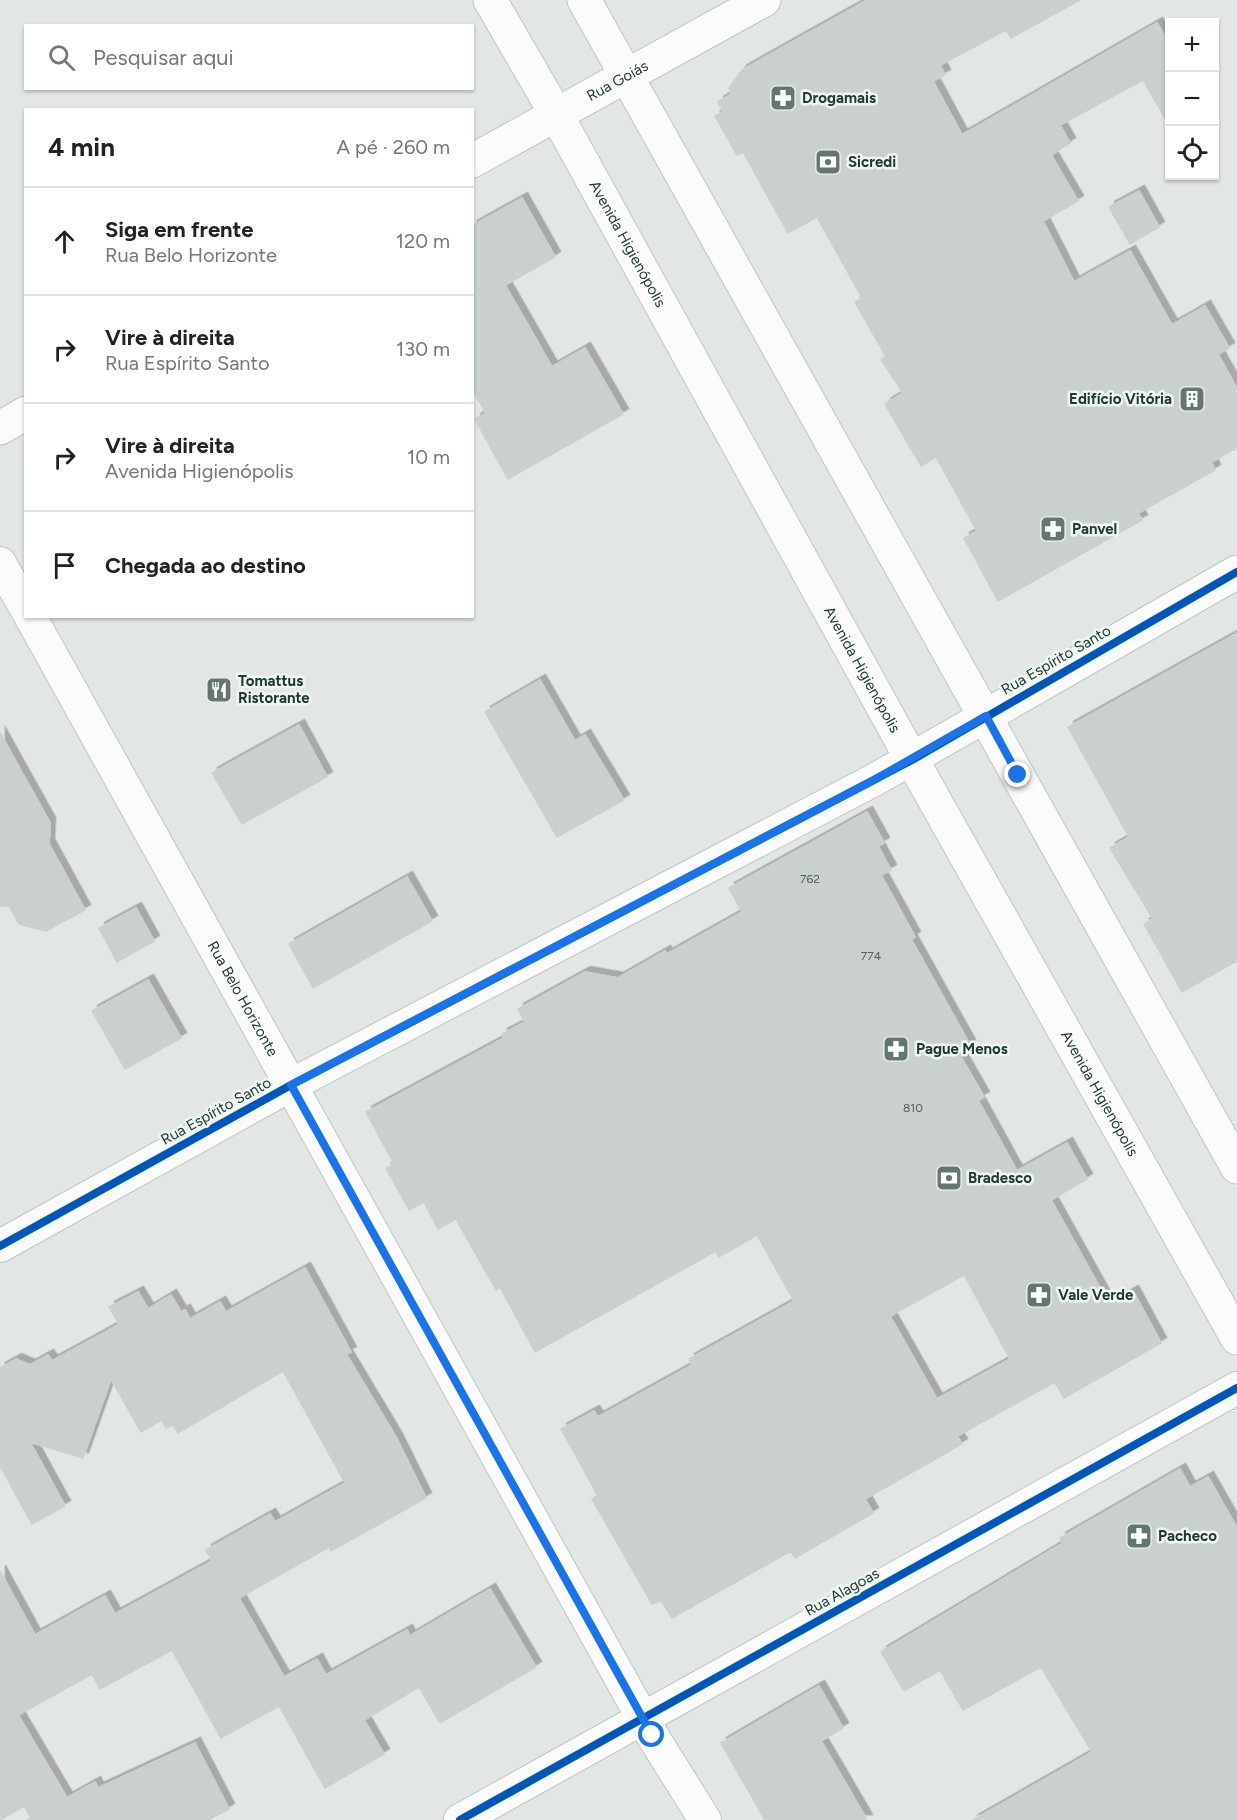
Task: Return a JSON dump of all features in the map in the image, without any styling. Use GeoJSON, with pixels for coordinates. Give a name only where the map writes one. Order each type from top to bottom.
{"type":"FeatureCollection","features":[{"type":"Feature","properties":{"kind":"main road","name":"Avenida Higienópolis"},"geometry":{"type":"LineString","coordinates":[[490,0],[556,114],[912,760],[1237,1338]]}},
{"type":"Feature","properties":{"kind":"main road"},"geometry":{"type":"LineString","coordinates":[[584,0],[1237,1167]]}},
{"type":"Feature","properties":{"kind":"main road","name":"Rua Goiás"},"geometry":{"type":"LineString","coordinates":[[474,160],[764,0]]}},
{"type":"Feature","properties":{"kind":"main road"},"geometry":{"type":"LineString","coordinates":[[0,428],[24,414]]}},
{"type":"Feature","properties":{"kind":"main road","name":"Rua Espírito Santo"},"geometry":{"type":"LineString","coordinates":[[986,716],[1237,572]]}},
{"type":"Feature","properties":{"kind":"street"},"geometry":{"type":"LineString","coordinates":[[0,563],[24,605]]}},
{"type":"Feature","properties":{"kind":"street","name":"Rua Belo Horizonte"},"geometry":{"type":"LineString","coordinates":[[31,618],[643,1718],[705,1820]]}},
{"type":"Feature","properties":{"kind":"street","name":"Rua Espírito Santo"},"geometry":{"type":"LineString","coordinates":[[0,1246],[291,1085],[912,760],[986,716]]}},
{"type":"Feature","properties":{"kind":"street","name":"Rua Alagoas"},"geometry":{"type":"LineString","coordinates":[[460,1820],[1237,1388]]}},
{"type":"Feature","properties":{"kind":"building"},"geometry":{"type":"Polygon","coordinates":[[[867,0],[1080,0],[1011,38],[1006,30],[940,65],[945,75],[933,81],[962,135],[1157,23],[1165,37],[1165,118],[1143,80],[1060,125],[1070,143],[1051,155],[1078,201],[1043,221],[1074,282],[1130,251],[1172,325],[1205,306],[1229,348],[1218,354],[1237,389],[1237,448],[1211,462],[1215,470],[1138,513],[1142,520],[998,601],[964,538],[977,531],[936,457],[921,466],[885,404],[903,393],[881,359],[886,357],[855,302],[862,298],[817,217],[788,233],[743,152],[737,155],[715,116],[723,112],[718,102],[732,94],[729,88],[742,70],[867,0]]]}},
{"type":"Feature","properties":{"kind":"building"},"geometry":{"type":"Polygon","coordinates":[[[1139,191],[1159,227],[1130,244],[1109,207],[1139,191]]]}},
{"type":"Feature","properties":{"kind":"building"},"geometry":{"type":"Polygon","coordinates":[[[522,198],[555,257],[505,285],[552,367],[585,348],[623,414],[508,479],[475,419],[486,413],[474,392],[474,225],[522,198]]]}},
{"type":"Feature","properties":{"kind":"building"},"geometry":{"type":"Polygon","coordinates":[[[1237,633],[1237,961],[1182,992],[1144,924],[1153,919],[1110,848],[1129,837],[1068,727],[1237,633]]]}},
{"type":"Feature","properties":{"kind":"building"},"geometry":{"type":"Polygon","coordinates":[[[540,680],[575,741],[585,735],[624,800],[557,837],[485,712],[540,680]]]}},
{"type":"Feature","properties":{"kind":"building"},"geometry":{"type":"Polygon","coordinates":[[[299,725],[327,777],[242,824],[212,773],[299,725]]]}},
{"type":"Feature","properties":{"kind":"building"},"geometry":{"type":"Polygon","coordinates":[[[0,733],[50,823],[49,844],[85,910],[46,931],[19,924],[9,906],[0,906],[0,733]]]}},
{"type":"Feature","properties":{"kind":"building"},"geometry":{"type":"Polygon","coordinates":[[[867,812],[884,843],[878,846],[891,870],[881,875],[915,937],[911,939],[970,1045],[958,1052],[984,1097],[978,1100],[1017,1171],[1067,1143],[1087,1179],[1051,1200],[1109,1304],[1133,1291],[1161,1343],[1064,1398],[1055,1382],[957,1436],[962,1444],[865,1499],[873,1513],[795,1558],[791,1551],[672,1618],[661,1600],[652,1604],[592,1499],[598,1496],[561,1429],[594,1411],[598,1417],[692,1365],[689,1359],[794,1301],[757,1235],[719,1257],[716,1251],[535,1352],[500,1287],[496,1290],[456,1219],[438,1229],[424,1202],[409,1210],[386,1168],[394,1164],[366,1112],[504,1038],[502,1034],[525,1022],[518,1009],[585,972],[618,978],[665,951],[667,954],[742,912],[729,888],[867,812]],[[964,1275],[890,1316],[937,1399],[1010,1359],[964,1275]]]}},
{"type":"Feature","properties":{"kind":"building"},"geometry":{"type":"Polygon","coordinates":[[[407,877],[432,921],[313,988],[289,944],[407,877]]]}},
{"type":"Feature","properties":{"kind":"building"},"geometry":{"type":"Polygon","coordinates":[[[136,908],[154,941],[117,962],[99,928],[136,908]]]}},
{"type":"Feature","properties":{"kind":"building"},"geometry":{"type":"Polygon","coordinates":[[[148,980],[181,1038],[125,1069],[92,1011],[148,980]]]}},
{"type":"Feature","properties":{"kind":"building"},"geometry":{"type":"Polygon","coordinates":[[[305,1268],[351,1352],[346,1354],[396,1437],[426,1498],[331,1551],[329,1547],[239,1598],[284,1677],[317,1659],[326,1675],[407,1630],[410,1636],[490,1589],[536,1667],[440,1723],[419,1687],[364,1720],[384,1754],[325,1788],[279,1706],[221,1738],[172,1650],[100,1689],[92,1674],[18,1715],[67,1798],[95,1782],[98,1788],[195,1743],[229,1809],[208,1820],[27,1820],[31,1818],[24,1806],[0,1820],[0,1571],[35,1635],[105,1596],[115,1614],[212,1561],[206,1550],[270,1514],[275,1522],[345,1483],[283,1371],[178,1433],[173,1425],[166,1428],[162,1420],[141,1432],[111,1379],[83,1458],[30,1442],[65,1506],[32,1524],[0,1466],[0,1368],[16,1359],[30,1365],[48,1355],[52,1361],[107,1331],[119,1324],[109,1307],[138,1292],[148,1309],[171,1295],[181,1312],[185,1310],[190,1319],[220,1302],[226,1312],[305,1268]]]}},
{"type":"Feature","properties":{"kind":"building"},"geometry":{"type":"Polygon","coordinates":[[[1180,1469],[1190,1487],[1208,1477],[1237,1528],[1237,1820],[973,1820],[1092,1752],[1041,1667],[963,1710],[940,1670],[904,1691],[881,1652],[1063,1543],[1060,1538],[1180,1469]]]}},
{"type":"Feature","properties":{"kind":"building"},"geometry":{"type":"Polygon","coordinates":[[[819,1686],[843,1728],[821,1741],[867,1820],[765,1820],[721,1743],[819,1686]]]}},
{"type":"Feature","properties":{"kind":"cycle path"},"geometry":{"type":"LineString","coordinates":[[0,1246],[291,1085],[912,760],[1237,572]]}},
{"type":"Feature","properties":{"kind":"cycle path"},"geometry":{"type":"LineString","coordinates":[[460,1820],[1237,1388]]}},
{"type":"Feature","properties":{"kind":"place","name":"Drogamais"},"geometry":{"type":"Point","coordinates":[783,98]}},
{"type":"Feature","properties":{"kind":"place","name":"Sicredi"},"geometry":{"type":"Point","coordinates":[828,162]}},
{"type":"Feature","properties":{"kind":"place","name":"Edifício Vitória"},"geometry":{"type":"Point","coordinates":[1192,399]}},
{"type":"Feature","properties":{"kind":"place","name":"Panvel"},"geometry":{"type":"Point","coordinates":[1053,529]}},
{"type":"Feature","properties":{"kind":"place","name":"Tomattus Ristorante"},"geometry":{"type":"Point","coordinates":[219,690]}},
{"type":"Feature","properties":{"kind":"place","name":"Pague Menos"},"geometry":{"type":"Point","coordinates":[896,1049]}},
{"type":"Feature","properties":{"kind":"place","name":"Bradesco"},"geometry":{"type":"Point","coordinates":[949,1178]}},
{"type":"Feature","properties":{"kind":"place","name":"Vale Verde"},"geometry":{"type":"Point","coordinates":[1039,1295]}},
{"type":"Feature","properties":{"kind":"place","name":"Pacheco"},"geometry":{"type":"Point","coordinates":[1139,1536]}},
{"type":"Feature","properties":{"kind":"route"},"geometry":{"type":"LineString","coordinates":[[652,1735],[291,1085],[912,760],[986,716],[1018,775]]}}]}
